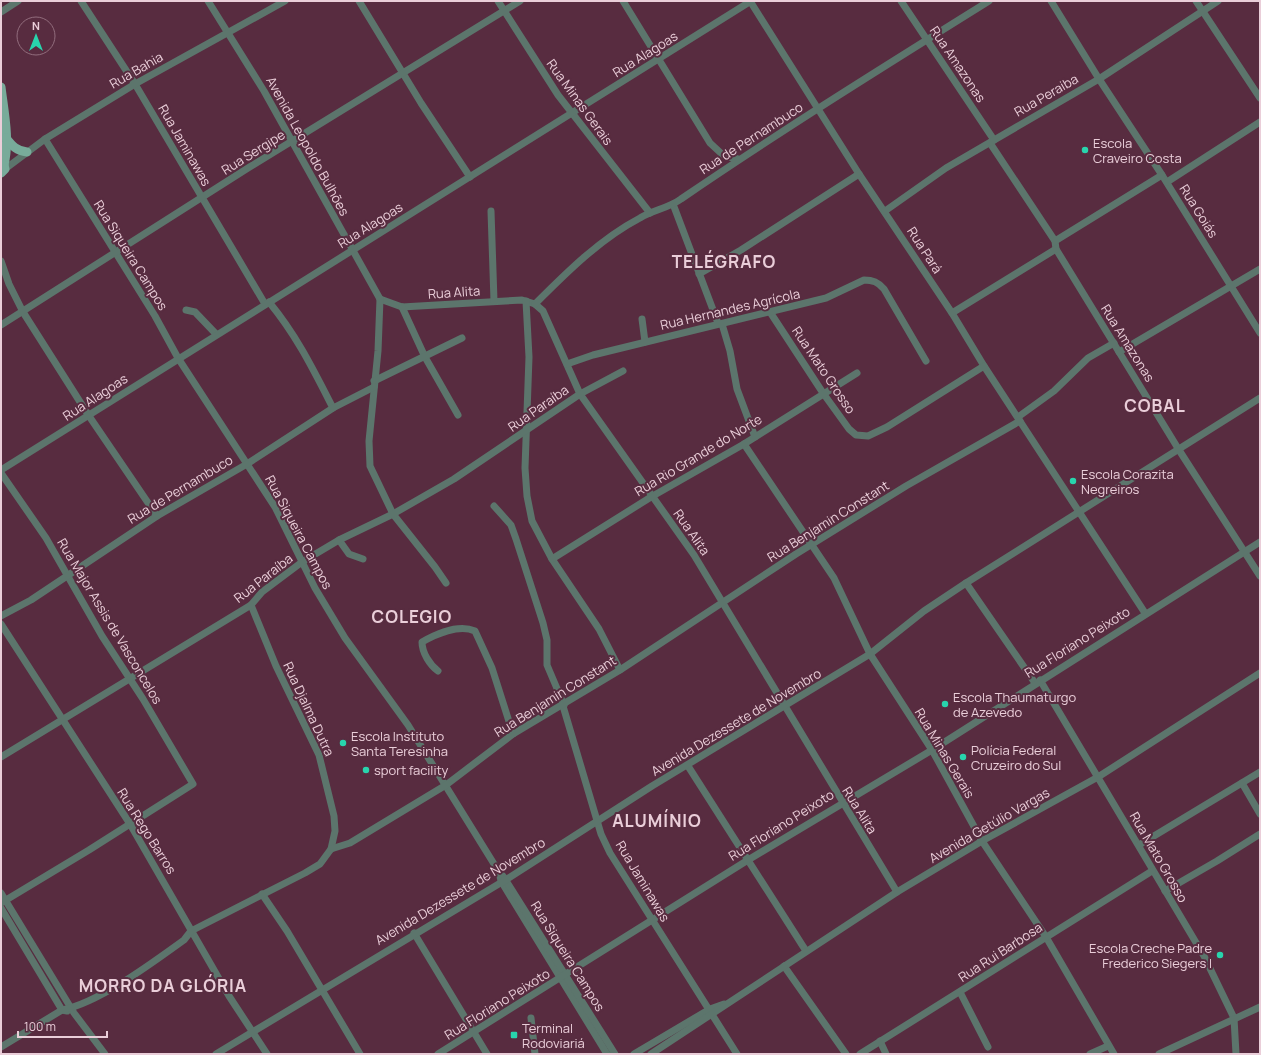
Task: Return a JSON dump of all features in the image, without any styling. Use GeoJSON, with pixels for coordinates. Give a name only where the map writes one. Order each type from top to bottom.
{"type":"FeatureCollection","features":[{"type":"Feature","properties":{"kind":"main road"},"geometry":{"type":"LineString","coordinates":[[1,87],[4,140],[7,154],[3,168]]}},
{"type":"Feature","properties":{"kind":"main road"},"geometry":{"type":"LineString","coordinates":[[4,140],[20,151],[28,152]]}},
{"type":"Feature","properties":{"kind":"street"},"geometry":{"type":"LineString","coordinates":[[1,12],[18,1]]}},
{"type":"Feature","properties":{"kind":"street","name":"Rua Jaminawas"},"geometry":{"type":"LineString","coordinates":[[81,1],[135,84],[202,198],[267,303],[288,325],[301,344],[333,408]]}},
{"type":"Feature","properties":{"kind":"street","name":"Avenida Leopoldo Bulhões"},"geometry":{"type":"LineString","coordinates":[[208,1],[253,72],[380,299]]}},
{"type":"Feature","properties":{"kind":"street","name":"Rua Bahia"},"geometry":{"type":"LineString","coordinates":[[3,168],[45,139],[135,84],[285,1]]}},
{"type":"Feature","properties":{"kind":"street"},"geometry":{"type":"LineString","coordinates":[[359,1],[470,177]]}},
{"type":"Feature","properties":{"kind":"street","name":"Rua Minas Gerais"},"geometry":{"type":"LineString","coordinates":[[498,1],[572,114],[650,213]]}},
{"type":"Feature","properties":{"kind":"street","name":"Rua Sergipe"},"geometry":{"type":"LineString","coordinates":[[1,325],[202,198],[520,1]]}},
{"type":"Feature","properties":{"kind":"street"},"geometry":{"type":"LineString","coordinates":[[623,1],[710,143],[724,156],[738,159]]}},
{"type":"Feature","properties":{"kind":"street","name":"Rua Alagoas"},"geometry":{"type":"LineString","coordinates":[[1,470],[89,416],[216,334],[572,114],[750,1]]}},
{"type":"Feature","properties":{"kind":"street","name":"Rua Pará"},"geometry":{"type":"LineString","coordinates":[[750,1],[859,174],[952,313],[984,366],[1145,613]]}},
{"type":"Feature","properties":{"kind":"street","name":"Rua Amazonas"},"geometry":{"type":"LineString","coordinates":[[901,1],[928,39],[1056,245],[1119,352],[1260,576]]}},
{"type":"Feature","properties":{"kind":"street","name":"Rua de Pernambuco"},"geometry":{"type":"LineString","coordinates":[[535,304],[575,264],[599,245],[640,217],[673,204],[738,159],[989,1]]}},
{"type":"Feature","properties":{"kind":"street","name":"Rua Goiás"},"geometry":{"type":"LineString","coordinates":[[1051,1],[1099,79],[1167,182],[1260,333]]}},
{"type":"Feature","properties":{"kind":"street"},"geometry":{"type":"LineString","coordinates":[[1196,1],[1260,98]]}},
{"type":"Feature","properties":{"kind":"street","name":"Rua Peraiba"},"geometry":{"type":"LineString","coordinates":[[885,211],[946,168],[1099,79],[1218,1]]}},
{"type":"Feature","properties":{"kind":"street"},"geometry":{"type":"LineString","coordinates":[[1167,182],[1260,122]]}},
{"type":"Feature","properties":{"kind":"street","name":"Rua Siqueira Campos"},"geometry":{"type":"LineString","coordinates":[[45,139],[155,316],[178,358],[275,508],[315,588],[345,638],[403,719],[446,785],[563,977],[607,1054]]}},
{"type":"Feature","properties":{"kind":"street"},"geometry":{"type":"LineString","coordinates":[[699,274],[741,250],[859,174]]}},
{"type":"Feature","properties":{"kind":"street"},"geometry":{"type":"LineString","coordinates":[[952,313],[1162,175]]}},
{"type":"Feature","properties":{"kind":"street"},"geometry":{"type":"LineString","coordinates":[[673,204],[730,352],[737,390],[754,437]]}},
{"type":"Feature","properties":{"kind":"street"},"geometry":{"type":"LineString","coordinates":[[491,211],[494,301]]}},
{"type":"Feature","properties":{"kind":"street"},"geometry":{"type":"LineString","coordinates":[[1,260],[9,284],[23,312],[89,416],[157,516]]}},
{"type":"Feature","properties":{"kind":"street"},"geometry":{"type":"LineString","coordinates":[[1119,352],[1232,287],[1260,269]]}},
{"type":"Feature","properties":{"kind":"street","name":"Rua Hernandes Agrícola"},"geometry":{"type":"LineString","coordinates":[[567,364],[593,355],[826,298],[864,280],[878,282],[889,297],[926,361]]}},
{"type":"Feature","properties":{"kind":"street"},"geometry":{"type":"LineString","coordinates":[[446,583],[393,514],[373,474],[369,458],[380,299],[402,307],[424,357],[458,415]]}},
{"type":"Feature","properties":{"kind":"street","name":"Rua Alita"},"geometry":{"type":"LineString","coordinates":[[402,307],[494,301],[526,301],[535,304],[543,311],[580,394],[651,497],[694,555],[897,892]]}},
{"type":"Feature","properties":{"kind":"street"},"geometry":{"type":"LineString","coordinates":[[526,301],[529,357],[525,468],[530,511],[539,537],[599,629],[620,670]]}},
{"type":"Feature","properties":{"kind":"street"},"geometry":{"type":"LineString","coordinates":[[186,310],[195,312],[216,334]]}},
{"type":"Feature","properties":{"kind":"street","name":"Rua Mato Grosso"},"geometry":{"type":"LineString","coordinates":[[770,312],[823,392],[849,429],[856,435],[873,435],[984,366]]}},
{"type":"Feature","properties":{"kind":"street"},"geometry":{"type":"LineString","coordinates":[[642,319],[645,342]]}},
{"type":"Feature","properties":{"kind":"street","name":"Rua de Pernambuco"},"geometry":{"type":"LineString","coordinates":[[1,616],[31,600],[157,516],[247,464],[333,408],[374,384],[462,338]]}},
{"type":"Feature","properties":{"kind":"street","name":"Rua Benjamin Constant"},"geometry":{"type":"LineString","coordinates":[[331,849],[350,843],[446,785],[513,734],[620,670],[811,545],[906,486],[1019,419],[1054,391],[1088,358],[1114,343]]}},
{"type":"Feature","properties":{"kind":"street","name":"Rua Paraíba"},"geometry":{"type":"LineString","coordinates":[[1,757],[128,678],[172,654],[251,605],[262,592],[302,562],[339,540],[393,514],[454,479],[580,394],[623,371]]}},
{"type":"Feature","properties":{"kind":"street","name":"Rua Rio Grande do Norte"},"geometry":{"type":"LineString","coordinates":[[552,559],[651,497],[744,444],[823,392],[857,373]]}},
{"type":"Feature","properties":{"kind":"street","name":"Avenida Dezessete de Novembro"},"geometry":{"type":"LineString","coordinates":[[216,1054],[504,880],[652,786],[688,766],[870,654],[924,611],[966,583],[1080,513],[1260,398]]}},
{"type":"Feature","properties":{"kind":"street","name":"Rua Minas Gerais"},"geometry":{"type":"LineString","coordinates":[[744,444],[834,578],[870,654],[932,750],[982,841],[1046,937],[1114,1054]]}},
{"type":"Feature","properties":{"kind":"street","name":"Rua Major Assis de Vasconcelos"},"geometry":{"type":"LineString","coordinates":[[1,473],[33,519],[102,636],[193,784],[130,824]]}},
{"type":"Feature","properties":{"kind":"street","name":"Rua Jaminawas"},"geometry":{"type":"LineString","coordinates":[[494,506],[511,525],[516,539],[543,623],[547,640],[547,666],[563,705],[596,822],[610,853],[737,1054]]}},
{"type":"Feature","properties":{"kind":"street"},"geometry":{"type":"LineString","coordinates":[[339,540],[349,554],[363,559]]}},
{"type":"Feature","properties":{"kind":"street","name":"Rua Floriano Peixoto"},"geometry":{"type":"LineString","coordinates":[[438,1054],[842,802],[932,750],[1145,613],[1260,542]]}},
{"type":"Feature","properties":{"kind":"street","name":"Rua Mato Grosso"},"geometry":{"type":"LineString","coordinates":[[966,583],[1038,681],[1098,777],[1152,871],[1204,956],[1234,1018],[1236,1054]]}},
{"type":"Feature","properties":{"kind":"street","name":"Rua Djalma Dutra"},"geometry":{"type":"LineString","coordinates":[[251,605],[276,666],[319,755],[334,816],[335,831],[331,849]]}},
{"type":"Feature","properties":{"kind":"street","name":"Rua Rego Barros"},"geometry":{"type":"LineString","coordinates":[[1,624],[160,872],[191,931],[267,1054]]}},
{"type":"Feature","properties":{"kind":"street"},"geometry":{"type":"LineString","coordinates":[[438,671],[428,660],[422,648],[422,642],[453,630],[463,629],[475,631],[492,668],[513,734]]}},
{"type":"Feature","properties":{"kind":"street","name":"Avenida Getúlio Vargas"},"geometry":{"type":"LineString","coordinates":[[634,1054],[664,1036],[732,1001],[897,892],[982,841],[1098,777],[1260,673]]}},
{"type":"Feature","properties":{"kind":"street"},"geometry":{"type":"LineString","coordinates":[[688,766],[806,951]]}},
{"type":"Feature","properties":{"kind":"street"},"geometry":{"type":"LineString","coordinates":[[1138,845],[1260,772]]}},
{"type":"Feature","properties":{"kind":"street"},"geometry":{"type":"LineString","coordinates":[[1242,783],[1260,814]]}},
{"type":"Feature","properties":{"kind":"street"},"geometry":{"type":"LineString","coordinates":[[3,902],[130,824]]}},
{"type":"Feature","properties":{"kind":"street"},"geometry":{"type":"LineString","coordinates":[[1165,891],[1260,834]]}},
{"type":"Feature","properties":{"kind":"street"},"geometry":{"type":"LineString","coordinates":[[1,1047],[62,1010],[73,1010],[114,986],[184,940],[191,931],[306,873],[320,864],[331,849]]}},
{"type":"Feature","properties":{"kind":"street","name":"Rua Rui Barbosa"},"geometry":{"type":"LineString","coordinates":[[860,1054],[1152,871]]}},
{"type":"Feature","properties":{"kind":"street"},"geometry":{"type":"LineString","coordinates":[[1,893],[3,902],[73,1010],[105,1054]]}},
{"type":"Feature","properties":{"kind":"street"},"geometry":{"type":"LineString","coordinates":[[262,894],[322,989],[360,1054]]}},
{"type":"Feature","properties":{"kind":"street"},"geometry":{"type":"LineString","coordinates":[[1,908],[62,1010]]}},
{"type":"Feature","properties":{"kind":"street"},"geometry":{"type":"LineString","coordinates":[[414,934],[487,1054]]}},
{"type":"Feature","properties":{"kind":"street"},"geometry":{"type":"LineString","coordinates":[[784,966],[846,1054]]}},
{"type":"Feature","properties":{"kind":"street","name":"Rua Siqueira Campos"},"geometry":{"type":"LineString","coordinates":[[563,977],[615,1054]]}},
{"type":"Feature","properties":{"kind":"street"},"geometry":{"type":"LineString","coordinates":[[960,992],[988,1047]]}},
{"type":"Feature","properties":{"kind":"street"},"geometry":{"type":"LineString","coordinates":[[1159,1054],[1260,1007]]}},
{"type":"Feature","properties":{"kind":"street","name":"Avenida Getúlio Vargas"},"geometry":{"type":"LineString","coordinates":[[651,1054],[669,1043],[711,1012]]}},
{"type":"Feature","properties":{"kind":"street"},"geometry":{"type":"LineString","coordinates":[[531,1018],[535,1054]]}},
{"type":"Feature","properties":{"kind":"street"},"geometry":{"type":"LineString","coordinates":[[664,1036],[669,1043]]}},
{"type":"Feature","properties":{"kind":"street"},"geometry":{"type":"LineString","coordinates":[[880,1042],[886,1054]]}},
{"type":"Feature","properties":{"kind":"street"},"geometry":{"type":"LineString","coordinates":[[1090,1054],[1108,1046]]}},
{"type":"Feature","properties":{"kind":"place","name":"Escola Craveiro Costa"},"geometry":{"type":"Point","coordinates":[1085,150]}},
{"type":"Feature","properties":{"kind":"place","name":"Escola Corazita Negreiros"},"geometry":{"type":"Point","coordinates":[1073,481]}},
{"type":"Feature","properties":{"kind":"place","name":"Escola Thaumaturgo de Azevedo"},"geometry":{"type":"Point","coordinates":[945,704]}},
{"type":"Feature","properties":{"kind":"place","name":"Escola Instituto Santa Teresinha"},"geometry":{"type":"Point","coordinates":[343,743]}},
{"type":"Feature","properties":{"kind":"place","name":"Polícia Federal Cruzeiro do Sul"},"geometry":{"type":"Point","coordinates":[963,757]}},
{"type":"Feature","properties":{"kind":"place","name":"sport facility"},"geometry":{"type":"Point","coordinates":[366,770]}},
{"type":"Feature","properties":{"kind":"place","name":"Escola Creche Padre Frederico Siegers I"},"geometry":{"type":"Point","coordinates":[1220,955]}},
{"type":"Feature","properties":{"kind":"place","name":"Terminal Rodoviariá"},"geometry":{"type":"Point","coordinates":[514,1035]}},
{"type":"Feature","properties":{"kind":"district","name":"TELÉGRAFO"},"geometry":{"type":"Point","coordinates":[724,262]}},
{"type":"Feature","properties":{"kind":"district","name":"COBAL"},"geometry":{"type":"Point","coordinates":[1155,406]}},
{"type":"Feature","properties":{"kind":"district","name":"COLEGIO"},"geometry":{"type":"Point","coordinates":[412,617]}},
{"type":"Feature","properties":{"kind":"district","name":"ALUMÍNIO"},"geometry":{"type":"Point","coordinates":[657,821]}},
{"type":"Feature","properties":{"kind":"district","name":"MORRO DA GLÓRIA"},"geometry":{"type":"Point","coordinates":[163,986]}}]}
